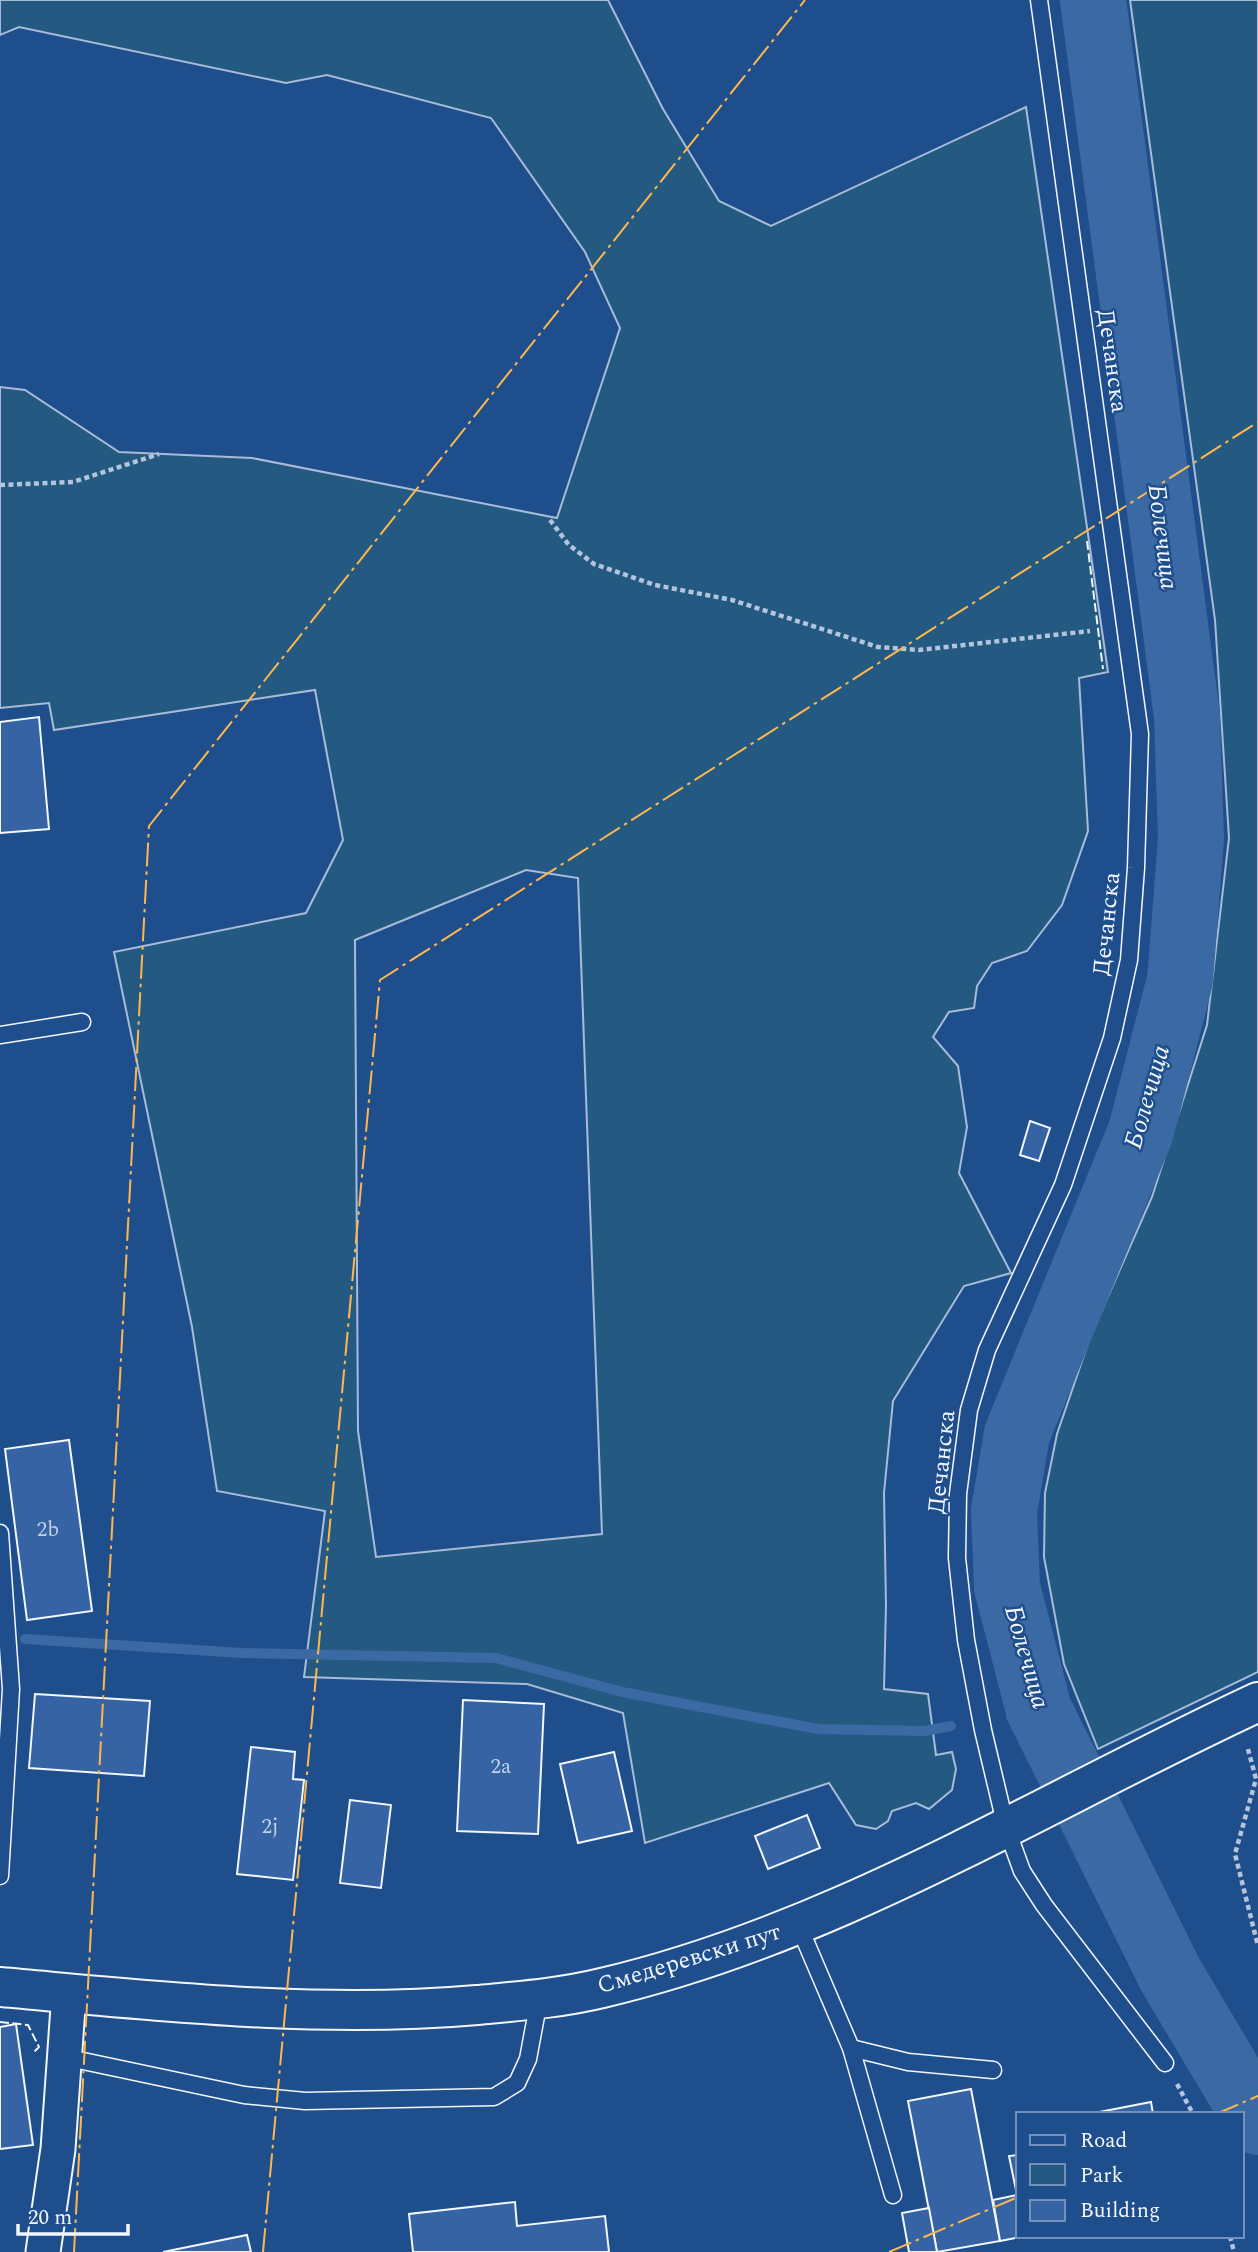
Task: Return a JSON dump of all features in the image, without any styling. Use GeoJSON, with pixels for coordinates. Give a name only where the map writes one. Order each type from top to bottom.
{"type":"FeatureCollection","features":[{"type":"Feature","properties":{"kind":"main road","name":"Смедеревски пут"},"geometry":{"type":"LineString","coordinates":[[0,1987],[173,2002],[346,2011],[394,2011],[539,1999],[600,1989],[668,1970],[798,1924],[954,1855],[1022,1818],[1248,1706]]}},
{"type":"Feature","properties":{"kind":"street"},"geometry":{"type":"LineString","coordinates":[[45,2250],[58,2149],[69,1993]]}},
{"type":"Feature","properties":{"kind":"lane","name":"Дечанска"},"geometry":{"type":"LineString","coordinates":[[1039,0],[1139,734],[1136,868],[1129,960],[1112,1038],[1063,1185],[987,1350],[969,1410],[958,1494],[957,1558],[966,1640],[983,1730],[1022,1818],[1021,1871],[1165,2063]]}},
{"type":"Feature","properties":{"kind":"lane"},"geometry":{"type":"LineString","coordinates":[[0,1035],[82,1022]]}},
{"type":"Feature","properties":{"kind":"lane"},"geometry":{"type":"LineString","coordinates":[[0,1534],[11,1689],[0,1876]]}},
{"type":"Feature","properties":{"kind":"lane"},"geometry":{"type":"LineString","coordinates":[[798,1924],[850,2048],[892,2195]]}},
{"type":"Feature","properties":{"kind":"lane"},"geometry":{"type":"LineString","coordinates":[[64,2057],[244,2095],[293,2100],[494,2097],[517,2083],[528,2059],[539,1999]]}},
{"type":"Feature","properties":{"kind":"lane"},"geometry":{"type":"LineString","coordinates":[[850,2048],[908,2062],[993,2070]]}},
{"type":"Feature","properties":{"kind":"path"},"geometry":{"type":"LineString","coordinates":[[0,485],[73,482],[159,454]]}},
{"type":"Feature","properties":{"kind":"path"},"geometry":{"type":"LineString","coordinates":[[550,520],[569,545],[594,564],[655,584],[732,600],[878,647],[919,650],[1090,631]]}},
{"type":"Feature","properties":{"kind":"path"},"geometry":{"type":"LineString","coordinates":[[1248,1706],[1256,1779],[1235,1854],[1258,1946]]}},
{"type":"Feature","properties":{"kind":"green space"},"geometry":{"type":"Polygon","coordinates":[[[0,0],[608,0],[663,109],[719,201],[771,226],[1026,107],[1108,672],[1079,678],[1088,831],[1062,905],[1027,951],[992,963],[977,986],[974,1008],[949,1012],[933,1037],[958,1066],[967,1127],[959,1173],[1011,1273],[964,1286],[893,1401],[884,1493],[884,1689],[928,1694],[936,1755],[952,1752],[956,1769],[952,1790],[929,1809],[916,1803],[892,1811],[888,1821],[876,1829],[856,1825],[829,1783],[645,1843],[623,1713],[527,1684],[304,1677],[325,1511],[217,1491],[192,1327],[114,952],[306,913],[343,840],[315,690],[54,730],[49,703],[0,708],[0,387],[25,390],[119,452],[252,458],[557,518],[620,328],[585,252],[491,118],[327,75],[286,83],[19,27],[0,35],[0,0]],[[526,870],[355,940],[358,1431],[376,1557],[602,1534],[578,878],[526,870]]]}},
{"type":"Feature","properties":{"kind":"green space"},"geometry":{"type":"Polygon","coordinates":[[[1130,0],[1258,0],[1258,1672],[1098,1749],[1064,1664],[1044,1557],[1045,1493],[1057,1434],[1091,1335],[1152,1197],[1207,1025],[1229,838],[1215,620],[1130,0]]]}},
{"type":"Feature","properties":{"kind":"building"},"geometry":{"type":"Polygon","coordinates":[[[39,717],[49,829],[0,833],[0,722],[39,717]]]}},
{"type":"Feature","properties":{"kind":"building"},"geometry":{"type":"Polygon","coordinates":[[[1030,1121],[1050,1128],[1039,1161],[1020,1155],[1030,1121]]]}},
{"type":"Feature","properties":{"kind":"building"},"geometry":{"type":"Polygon","coordinates":[[[69,1440],[92,1611],[27,1620],[5,1449],[69,1440]]]}},
{"type":"Feature","properties":{"kind":"building"},"geometry":{"type":"Polygon","coordinates":[[[35,1694],[150,1701],[144,1776],[29,1768],[35,1694]]]}},
{"type":"Feature","properties":{"kind":"building"},"geometry":{"type":"Polygon","coordinates":[[[463,1700],[544,1704],[538,1834],[457,1831],[463,1700]]]}},
{"type":"Feature","properties":{"kind":"building"},"geometry":{"type":"Polygon","coordinates":[[[251,1747],[295,1752],[293,1779],[304,1780],[293,1880],[237,1874],[251,1747]]]}},
{"type":"Feature","properties":{"kind":"building"},"geometry":{"type":"Polygon","coordinates":[[[614,1752],[632,1831],[578,1843],[560,1764],[614,1752]]]}},
{"type":"Feature","properties":{"kind":"building"},"geometry":{"type":"Polygon","coordinates":[[[350,1800],[391,1805],[381,1888],[340,1883],[350,1800]]]}},
{"type":"Feature","properties":{"kind":"building"},"geometry":{"type":"Polygon","coordinates":[[[807,1815],[820,1848],[768,1869],[755,1836],[807,1815]]]}},
{"type":"Feature","properties":{"kind":"building"},"geometry":{"type":"Polygon","coordinates":[[[16,2024],[33,2145],[0,2149],[0,2027],[16,2024]]]}},
{"type":"Feature","properties":{"kind":"building"},"geometry":{"type":"Polygon","coordinates":[[[971,2089],[1000,2241],[937,2252],[908,2101],[971,2089]]]}},
{"type":"Feature","properties":{"kind":"building"},"geometry":{"type":"Polygon","coordinates":[[[1151,2102],[1153,2112],[1099,2112],[1151,2102]]]}},
{"type":"Feature","properties":{"kind":"building"},"geometry":{"type":"Polygon","coordinates":[[[1016,2155],[1016,2190],[1009,2156],[1016,2155]]]}},
{"type":"Feature","properties":{"kind":"building"},"geometry":{"type":"Polygon","coordinates":[[[1016,2195],[1016,2238],[1000,2241],[993,2200],[1016,2195]]]}},
{"type":"Feature","properties":{"kind":"building"},"geometry":{"type":"Polygon","coordinates":[[[515,2202],[517,2226],[605,2216],[609,2252],[413,2252],[409,2214],[515,2202]]]}},
{"type":"Feature","properties":{"kind":"building"},"geometry":{"type":"Polygon","coordinates":[[[929,2208],[937,2252],[909,2252],[902,2213],[929,2208]]]}},
{"type":"Feature","properties":{"kind":"building"},"geometry":{"type":"Polygon","coordinates":[[[247,2235],[251,2252],[163,2252],[247,2235]]]}},
{"type":"Feature","properties":{"kind":"waterway","name":"Болечица"},"geometry":{"type":"LineString","coordinates":[[1093,0],[1187,716],[1191,839],[1180,980],[1141,1131],[1017,1434],[1004,1511],[1007,1587],[1039,1710],[1171,1976],[1258,2122]]}},
{"type":"Feature","properties":{"kind":"waterway"},"geometry":{"type":"LineString","coordinates":[[25,1639],[242,1653],[496,1658],[622,1692],[818,1729],[924,1731],[951,1726]]}},
{"type":"Feature","properties":{"kind":"waterway"},"geometry":{"type":"LineString","coordinates":[[1011,1717],[1039,1710]]}},
{"type":"Feature","properties":{"kind":"fence"},"geometry":{"type":"LineString","coordinates":[[1087,541],[1103,669]]}},
{"type":"Feature","properties":{"kind":"fence"},"geometry":{"type":"LineString","coordinates":[[0,2022],[28,2025],[39,2047],[33,2053]]}},
{"type":"Feature","properties":{"kind":"power"},"geometry":{"type":"LineString","coordinates":[[74,2252],[149,826],[805,0]]}},
{"type":"Feature","properties":{"kind":"power"},"geometry":{"type":"LineString","coordinates":[[263,2252],[380,980],[1258,422]]}},
{"type":"Feature","properties":{"kind":"power"},"geometry":{"type":"LineString","coordinates":[[1221,2112],[1258,2096]]}},
{"type":"Feature","properties":{"kind":"power"},"geometry":{"type":"LineString","coordinates":[[889,2252],[1016,2198]]}}]}
